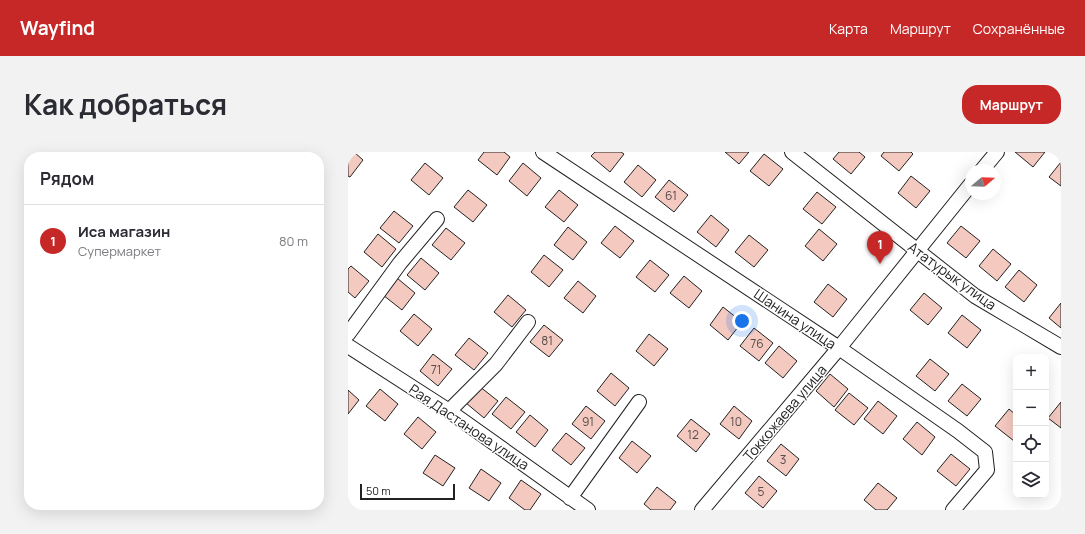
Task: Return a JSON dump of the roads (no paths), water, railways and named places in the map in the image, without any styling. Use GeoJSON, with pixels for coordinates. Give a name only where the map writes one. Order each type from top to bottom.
{"type":"FeatureCollection","features":[{"type":"Feature","properties":{"kind":"street","name":"Шанина улица"},"geometry":{"type":"LineString","coordinates":[[543,152],[839,348],[958,431],[985,452],[987,470],[953,510]]}},
{"type":"Feature","properties":{"kind":"street","name":"Ататурык улица"},"geometry":{"type":"LineString","coordinates":[[792,152],[974,296],[1061,347]]}},
{"type":"Feature","properties":{"kind":"street"},"geometry":{"type":"LineString","coordinates":[[987,164],[997,152]]}},
{"type":"Feature","properties":{"kind":"street","name":"Токкожаева улица"},"geometry":{"type":"LineString","coordinates":[[702,510],[839,348],[916,250],[965,191]]}},
{"type":"Feature","properties":{"kind":"street"},"geometry":{"type":"LineString","coordinates":[[348,334],[400,263],[437,219]]}},
{"type":"Feature","properties":{"kind":"street"},"geometry":{"type":"LineString","coordinates":[[449,411],[496,364],[528,322]]}},
{"type":"Feature","properties":{"kind":"street","name":"Рая Дастанова улица"},"geometry":{"type":"LineString","coordinates":[[348,346],[449,411],[588,510]]}},
{"type":"Feature","properties":{"kind":"street"},"geometry":{"type":"LineString","coordinates":[[570,498],[639,402]]}},
{"type":"Feature","properties":{"kind":"place","name":"Иса магазин"},"geometry":{"type":"Point","coordinates":[880,264]}}]}
